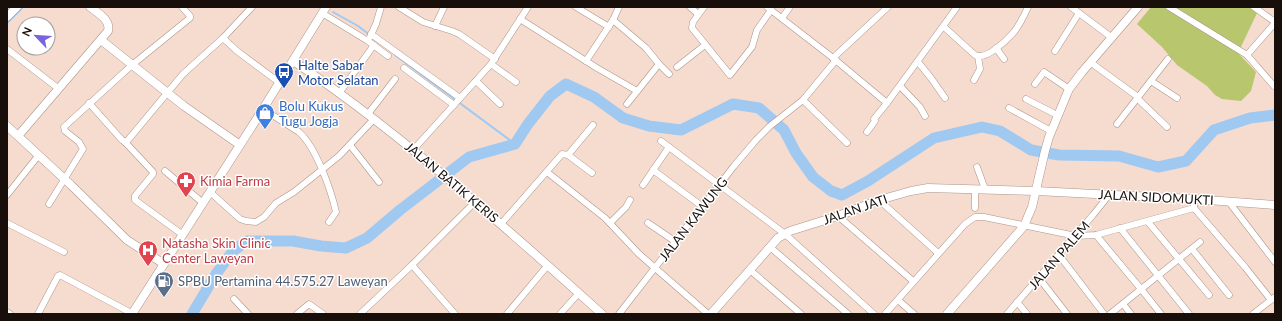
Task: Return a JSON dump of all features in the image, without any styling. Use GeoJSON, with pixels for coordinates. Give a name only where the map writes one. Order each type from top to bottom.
{"type":"FeatureCollection","features":[{"type":"Feature","properties":{"kind":"street"},"geometry":{"type":"LineString","coordinates":[[7,17],[17,7]]}},
{"type":"Feature","properties":{"kind":"street"},"geometry":{"type":"LineString","coordinates":[[18,136],[108,31],[109,27],[105,20],[90,7]]}},
{"type":"Feature","properties":{"kind":"street"},"geometry":{"type":"LineString","coordinates":[[49,204],[83,149],[79,142],[65,131],[64,127],[132,65],[190,18],[182,7]]}},
{"type":"Feature","properties":{"kind":"street"},"geometry":{"type":"LineString","coordinates":[[125,142],[183,74],[223,38],[252,7]]}},
{"type":"Feature","properties":{"kind":"street"},"geometry":{"type":"LineString","coordinates":[[381,7],[370,37],[374,45],[388,56]]}},
{"type":"Feature","properties":{"kind":"street"},"geometry":{"type":"LineString","coordinates":[[399,7],[423,22],[459,34],[516,82]]}},
{"type":"Feature","properties":{"kind":"street"},"geometry":{"type":"LineString","coordinates":[[435,26],[444,7]]}},
{"type":"Feature","properties":{"kind":"street"},"geometry":{"type":"LineString","coordinates":[[413,150],[493,62],[528,7]]}},
{"type":"Feature","properties":{"kind":"street"},"geometry":{"type":"LineString","coordinates":[[576,7],[609,27]]}},
{"type":"Feature","properties":{"kind":"street"},"geometry":{"type":"LineString","coordinates":[[586,61],[609,27],[619,7]]}},
{"type":"Feature","properties":{"kind":"street"},"geometry":{"type":"LineString","coordinates":[[690,7],[698,14]]}},
{"type":"Feature","properties":{"kind":"street"},"geometry":{"type":"LineString","coordinates":[[704,7],[693,22],[692,28],[730,75],[752,47],[757,30],[769,9],[835,59],[888,102]]}},
{"type":"Feature","properties":{"kind":"street"},"geometry":{"type":"LineString","coordinates":[[782,18],[790,7]]}},
{"type":"Feature","properties":{"kind":"street","name":"JALAN KAWUNG"},"geometry":{"type":"LineString","coordinates":[[619,314],[756,140],[770,126],[803,100],[835,59],[881,10],[888,7]]}},
{"type":"Feature","properties":{"kind":"street"},"geometry":{"type":"LineString","coordinates":[[867,132],[875,121],[874,118],[918,62],[957,7]]}},
{"type":"Feature","properties":{"kind":"street"},"geometry":{"type":"LineString","coordinates":[[978,56],[988,54],[1013,33],[1028,7]]}},
{"type":"Feature","properties":{"kind":"street"},"geometry":{"type":"LineString","coordinates":[[1071,7],[1111,37]]}},
{"type":"Feature","properties":{"kind":"street"},"geometry":{"type":"LineString","coordinates":[[947,314],[1024,226],[1032,208],[1050,134],[1069,89],[1111,37],[1138,7]]}},
{"type":"Feature","properties":{"kind":"street"},"geometry":{"type":"LineString","coordinates":[[1169,7],[1247,56],[1274,86]]}},
{"type":"Feature","properties":{"kind":"street"},"geometry":{"type":"LineString","coordinates":[[1247,56],[1275,22],[1254,7]]}},
{"type":"Feature","properties":{"kind":"street"},"geometry":{"type":"LineString","coordinates":[[38,314],[58,276],[60,275],[132,314],[264,109],[324,10],[370,37],[457,101]]}},
{"type":"Feature","properties":{"kind":"street"},"geometry":{"type":"LineString","coordinates":[[1055,51],[1080,13]]}},
{"type":"Feature","properties":{"kind":"street"},"geometry":{"type":"LineString","coordinates":[[520,19],[586,61],[637,90]]}},
{"type":"Feature","properties":{"kind":"street"},"geometry":{"type":"LineString","coordinates":[[613,20],[646,48],[669,74]]}},
{"type":"Feature","properties":{"kind":"street"},"geometry":{"type":"LineString","coordinates":[[944,27],[978,56],[980,69],[974,80]]}},
{"type":"Feature","properties":{"kind":"street"},"geometry":{"type":"LineString","coordinates":[[223,38],[243,56],[280,83]]}},
{"type":"Feature","properties":{"kind":"street"},"geometry":{"type":"LineString","coordinates":[[101,40],[205,121],[240,145]]}},
{"type":"Feature","properties":{"kind":"street"},"geometry":{"type":"LineString","coordinates":[[340,92],[374,45]]}},
{"type":"Feature","properties":{"kind":"street"},"geometry":{"type":"LineString","coordinates":[[677,67],[705,45]]}},
{"type":"Feature","properties":{"kind":"street"},"geometry":{"type":"LineString","coordinates":[[996,48],[1004,59]]}},
{"type":"Feature","properties":{"kind":"street"},"geometry":{"type":"LineString","coordinates":[[7,49],[59,89]]}},
{"type":"Feature","properties":{"kind":"street"},"geometry":{"type":"LineString","coordinates":[[1117,124],[1168,60]]}},
{"type":"Feature","properties":{"kind":"street","name":"JALAN BATIK KERIS"},"geometry":{"type":"LineString","coordinates":[[293,61],[340,92],[440,170],[602,314]]}},
{"type":"Feature","properties":{"kind":"street"},"geometry":{"type":"LineString","coordinates":[[918,62],[945,98]]}},
{"type":"Feature","properties":{"kind":"street"},"geometry":{"type":"LineString","coordinates":[[1090,62],[1137,98],[1167,127]]}},
{"type":"Feature","properties":{"kind":"street"},"geometry":{"type":"LineString","coordinates":[[627,104],[659,64]]}},
{"type":"Feature","properties":{"kind":"street"},"geometry":{"type":"LineString","coordinates":[[404,68],[457,101]]}},
{"type":"Feature","properties":{"kind":"street"},"geometry":{"type":"LineString","coordinates":[[1035,84],[1044,72],[1069,89]]}},
{"type":"Feature","properties":{"kind":"street"},"geometry":{"type":"LineString","coordinates":[[210,192],[240,219],[256,222],[264,217],[276,203],[294,192],[350,145],[395,79]]}},
{"type":"Feature","properties":{"kind":"street"},"geometry":{"type":"LineString","coordinates":[[476,81],[500,104]]}},
{"type":"Feature","properties":{"kind":"street"},"geometry":{"type":"LineString","coordinates":[[1151,81],[1177,98]]}},
{"type":"Feature","properties":{"kind":"street"},"geometry":{"type":"LineString","coordinates":[[900,86],[920,107],[925,116]]}},
{"type":"Feature","properties":{"kind":"street"},"geometry":{"type":"LineString","coordinates":[[1026,99],[1057,115]]}},
{"type":"Feature","properties":{"kind":"street"},"geometry":{"type":"LineString","coordinates":[[803,100],[847,143]]}},
{"type":"Feature","properties":{"kind":"street"},"geometry":{"type":"LineString","coordinates":[[89,103],[153,173],[135,196],[135,200],[183,235]]}},
{"type":"Feature","properties":{"kind":"street"},"geometry":{"type":"LineString","coordinates":[[1009,108],[1050,134]]}},
{"type":"Feature","properties":{"kind":"street"},"geometry":{"type":"LineString","coordinates":[[264,109],[304,137],[310,146],[330,188],[336,212],[329,222]]}},
{"type":"Feature","properties":{"kind":"street"},"geometry":{"type":"LineString","coordinates":[[568,155],[593,125]]}},
{"type":"Feature","properties":{"kind":"street"},"geometry":{"type":"LineString","coordinates":[[7,126],[38,156],[65,179],[127,240],[164,264]]}},
{"type":"Feature","properties":{"kind":"street"},"geometry":{"type":"LineString","coordinates":[[661,141],[785,234],[874,314]]}},
{"type":"Feature","properties":{"kind":"street"},"geometry":{"type":"LineString","coordinates":[[350,145],[379,182]]}},
{"type":"Feature","properties":{"kind":"street"},"geometry":{"type":"LineString","coordinates":[[643,185],[669,147]]}},
{"type":"Feature","properties":{"kind":"street"},"geometry":{"type":"LineString","coordinates":[[500,224],[561,155],[568,155],[592,173]]}},
{"type":"Feature","properties":{"kind":"street"},"geometry":{"type":"LineString","coordinates":[[7,195],[38,156]]}},
{"type":"Feature","properties":{"kind":"street"},"geometry":{"type":"LineString","coordinates":[[977,166],[985,189]]}},
{"type":"Feature","properties":{"kind":"street"},"geometry":{"type":"LineString","coordinates":[[653,170],[703,207]]}},
{"type":"Feature","properties":{"kind":"street"},"geometry":{"type":"LineString","coordinates":[[165,171],[203,203]]}},
{"type":"Feature","properties":{"kind":"street"},"geometry":{"type":"LineString","coordinates":[[547,172],[610,223],[639,254],[709,314]]}},
{"type":"Feature","properties":{"kind":"street","name":"JALAN JATI"},"geometry":{"type":"LineString","coordinates":[[709,314],[778,238],[813,223],[838,216],[879,200],[922,189],[936,188],[1036,191]]}},
{"type":"Feature","properties":{"kind":"street"},"geometry":{"type":"LineString","coordinates":[[975,208],[976,189]]}},
{"type":"Feature","properties":{"kind":"street","name":"JALAN SIDOMUKTI"},"geometry":{"type":"LineString","coordinates":[[1036,191],[1194,199],[1275,205]]}},
{"type":"Feature","properties":{"kind":"street","name":"JALAN PALEM"},"geometry":{"type":"LineString","coordinates":[[1007,314],[1076,236],[1109,195]]}},
{"type":"Feature","properties":{"kind":"street"},"geometry":{"type":"LineString","coordinates":[[1194,199],[1194,208],[1273,299],[1262,312],[1253,314]]}},
{"type":"Feature","properties":{"kind":"street"},"geometry":{"type":"LineString","coordinates":[[610,223],[630,200]]}},
{"type":"Feature","properties":{"kind":"street"},"geometry":{"type":"LineString","coordinates":[[879,200],[938,254]]}},
{"type":"Feature","properties":{"kind":"street"},"geometry":{"type":"LineString","coordinates":[[360,314],[412,266],[475,202]]}},
{"type":"Feature","properties":{"kind":"street"},"geometry":{"type":"LineString","coordinates":[[1229,202],[1275,262]]}},
{"type":"Feature","properties":{"kind":"street"},"geometry":{"type":"LineString","coordinates":[[885,314],[965,224],[975,217],[1004,221],[1076,236],[1096,235],[1148,222],[1194,208]]}},
{"type":"Feature","properties":{"kind":"street"},"geometry":{"type":"LineString","coordinates":[[838,216],[914,282]]}},
{"type":"Feature","properties":{"kind":"street"},"geometry":{"type":"LineString","coordinates":[[1148,222],[1209,295]]}},
{"type":"Feature","properties":{"kind":"street"},"geometry":{"type":"LineString","coordinates":[[7,223],[64,252]]}},
{"type":"Feature","properties":{"kind":"street"},"geometry":{"type":"LineString","coordinates":[[648,223],[676,242]]}},
{"type":"Feature","properties":{"kind":"street"},"geometry":{"type":"LineString","coordinates":[[1120,228],[1189,314]]}},
{"type":"Feature","properties":{"kind":"street"},"geometry":{"type":"LineString","coordinates":[[1096,235],[1161,314]]}},
{"type":"Feature","properties":{"kind":"street"},"geometry":{"type":"LineString","coordinates":[[1110,314],[1200,242]]}},
{"type":"Feature","properties":{"kind":"street"},"geometry":{"type":"LineString","coordinates":[[770,247],[848,314]]}},
{"type":"Feature","properties":{"kind":"street"},"geometry":{"type":"LineString","coordinates":[[1192,249],[1229,295]]}},
{"type":"Feature","properties":{"kind":"street"},"geometry":{"type":"LineString","coordinates":[[1058,255],[1104,314]]}},
{"type":"Feature","properties":{"kind":"street"},"geometry":{"type":"LineString","coordinates":[[507,314],[548,265]]}},
{"type":"Feature","properties":{"kind":"street"},"geometry":{"type":"LineString","coordinates":[[412,266],[455,314]]}},
{"type":"Feature","properties":{"kind":"street"},"geometry":{"type":"LineString","coordinates":[[750,270],[801,314]]}},
{"type":"Feature","properties":{"kind":"street"},"geometry":{"type":"LineString","coordinates":[[1039,278],[1067,314]]}},
{"type":"Feature","properties":{"kind":"street"},"geometry":{"type":"LineString","coordinates":[[560,314],[579,293]]}},
{"type":"Feature","properties":{"kind":"street"},"geometry":{"type":"LineString","coordinates":[[234,299],[248,314]]}},
{"type":"Feature","properties":{"kind":"street"},"geometry":{"type":"LineString","coordinates":[[898,300],[914,314]]}},
{"type":"Feature","properties":{"kind":"street"},"geometry":{"type":"LineString","coordinates":[[1017,302],[1027,314]]}},
{"type":"Feature","properties":{"kind":"street"},"geometry":{"type":"LineString","coordinates":[[297,314],[309,304],[323,314]]}},
{"type":"Feature","properties":{"kind":"street"},"geometry":{"type":"LineString","coordinates":[[1123,304],[1131,314]]}},
{"type":"Feature","properties":{"kind":"green space"},"geometry":{"type":"Polygon","coordinates":[[[1151,7],[1249,7],[1257,13],[1238,53],[1256,72],[1251,91],[1241,101],[1222,99],[1215,95],[1207,86],[1177,65],[1162,47],[1137,24],[1151,7]]]}},
{"type":"Feature","properties":{"kind":"waterway"},"geometry":{"type":"LineString","coordinates":[[7,23],[23,7]]}},
{"type":"Feature","properties":{"kind":"waterway"},"geometry":{"type":"LineString","coordinates":[[333,12],[358,26],[370,35]]}},
{"type":"Feature","properties":{"kind":"waterway"},"geometry":{"type":"LineString","coordinates":[[395,55],[515,144]]}},
{"type":"Feature","properties":{"kind":"waterway"},"geometry":{"type":"LineString","coordinates":[[192,314],[216,274],[233,251],[247,241],[293,241],[321,246],[346,248],[367,238],[400,210],[469,157],[515,144],[528,124],[550,96],[566,84],[594,97],[623,118],[649,126],[681,130],[733,104],[759,108],[784,130],[796,153],[813,177],[831,191],[842,195],[868,181],[934,138],[982,127],[1000,131],[1031,150],[1059,155],[1119,156],[1158,167],[1186,161],[1214,130],[1250,118],[1275,115]]}},
{"type":"Feature","properties":{"kind":"place","name":"Halte Sabar Motor Selatan"},"geometry":{"type":"Point","coordinates":[284,89]}},
{"type":"Feature","properties":{"kind":"place","name":"Bolu Kukus Tugu Jogja"},"geometry":{"type":"Point","coordinates":[265,130]}},
{"type":"Feature","properties":{"kind":"place","name":"Kimia Farma"},"geometry":{"type":"Point","coordinates":[186,198]}},
{"type":"Feature","properties":{"kind":"place","name":"Natasha Skin Clinic Center Laweyan"},"geometry":{"type":"Point","coordinates":[148,267]}},
{"type":"Feature","properties":{"kind":"place","name":"SPBU Pertamina 44.575.27 Laweyan"},"geometry":{"type":"Point","coordinates":[164,298]}}]}
